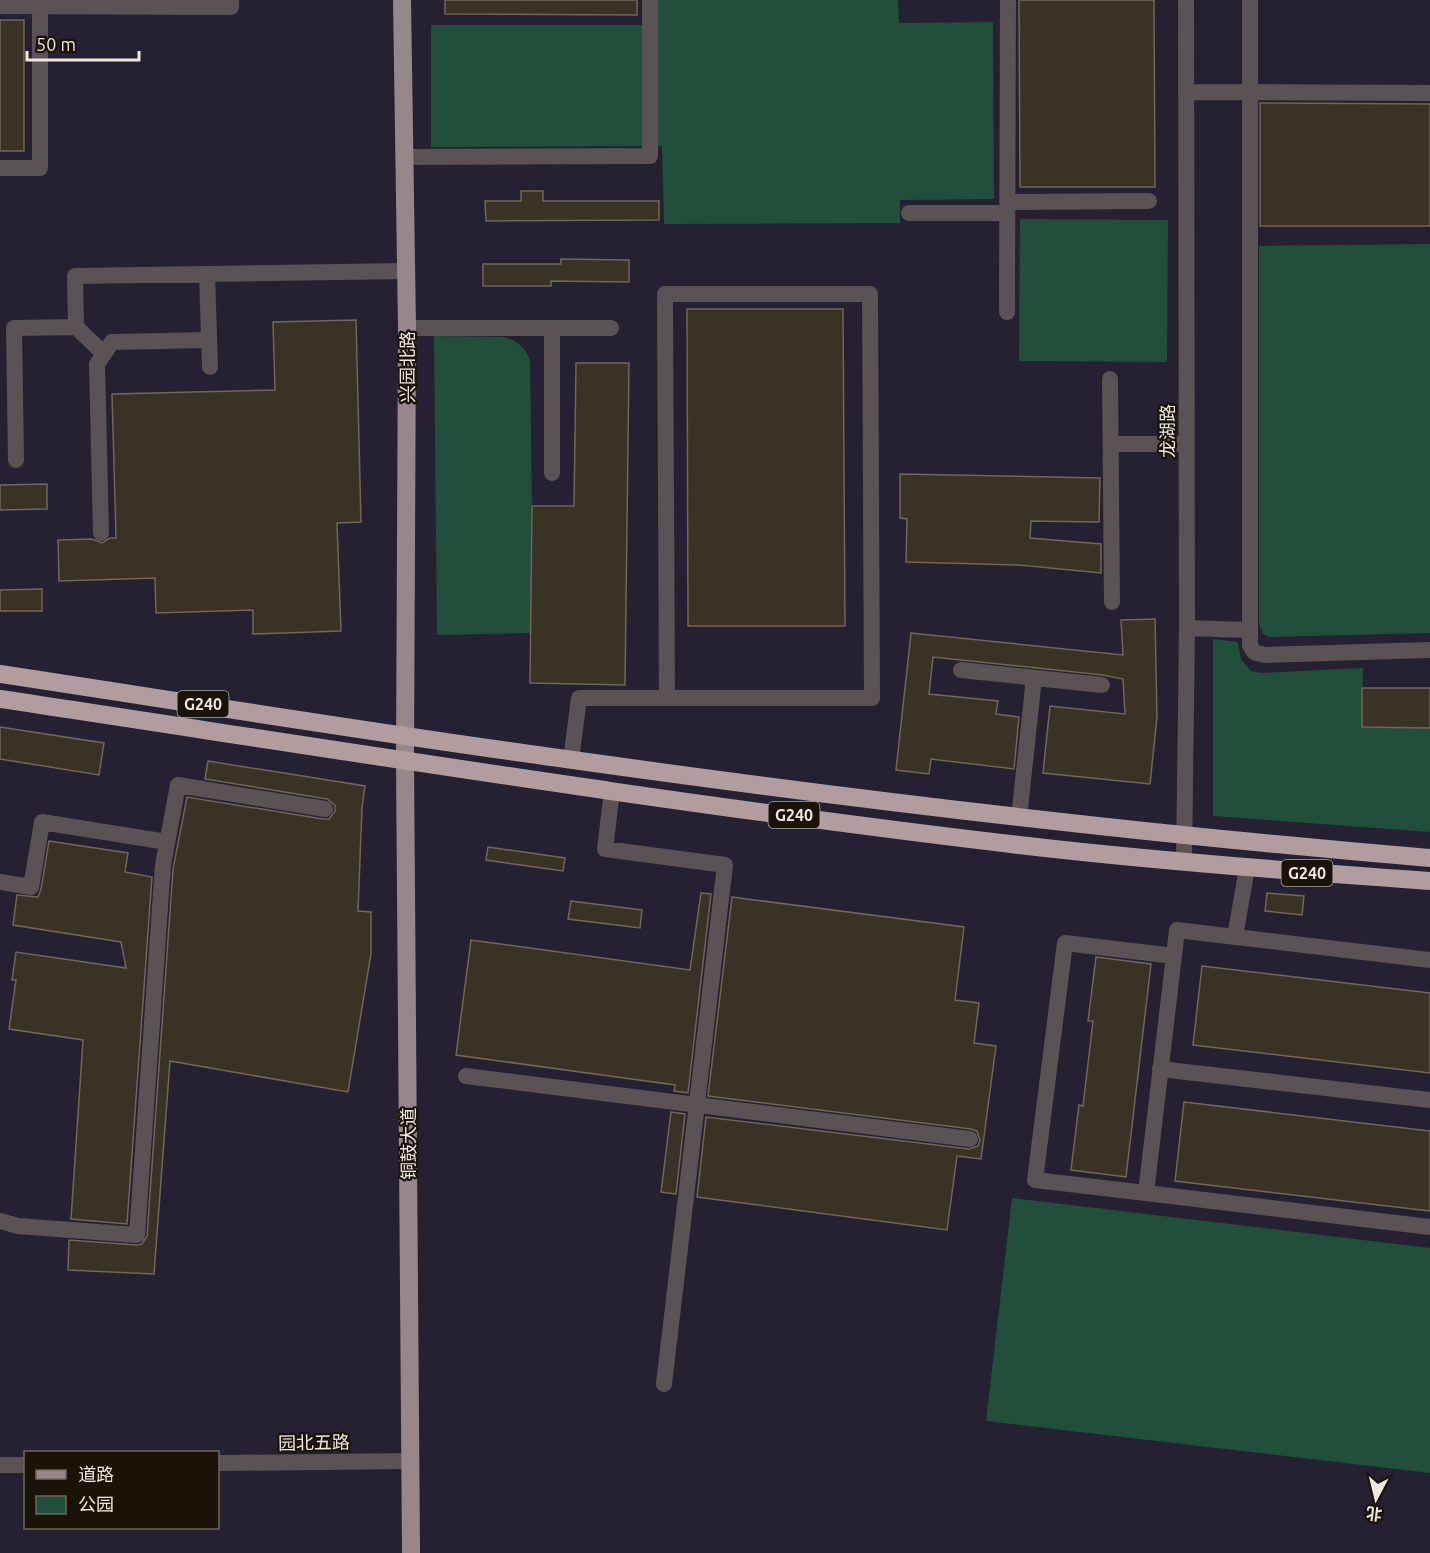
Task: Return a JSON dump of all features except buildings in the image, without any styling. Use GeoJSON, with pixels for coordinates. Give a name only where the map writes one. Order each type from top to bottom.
{"type":"FeatureCollection","features":[{"type":"Feature","properties":{"kind":"highway","name":"G240"},"geometry":{"type":"LineString","coordinates":[[0,674],[571,760],[1019,818],[1185,836],[1430,858]]}},
{"type":"Feature","properties":{"kind":"highway","name":"G240"},"geometry":{"type":"LineString","coordinates":[[0,699],[612,791],[1017,844],[1247,868],[1430,881]]}},
{"type":"Feature","properties":{"kind":"main road","name":"兴园北路"},"geometry":{"type":"LineString","coordinates":[[402,0],[407,328],[405,735]]}},
{"type":"Feature","properties":{"kind":"main road","name":"铜鼓大道"},"geometry":{"type":"LineString","coordinates":[[405,735],[411,1553]]}},
{"type":"Feature","properties":{"kind":"street"},"geometry":{"type":"LineString","coordinates":[[0,6],[40,3],[231,7],[231,0]]}},
{"type":"Feature","properties":{"kind":"street"},"geometry":{"type":"LineString","coordinates":[[404,157],[650,156],[650,0]]}},
{"type":"Feature","properties":{"kind":"street"},"geometry":{"type":"LineString","coordinates":[[1006,312],[1008,0]]}},
{"type":"Feature","properties":{"kind":"street","name":"龙湖路"},"geometry":{"type":"LineString","coordinates":[[1184,862],[1187,628],[1186,0]]}},
{"type":"Feature","properties":{"kind":"street"},"geometry":{"type":"LineString","coordinates":[[1250,0],[1249,630],[1251,649],[1265,655],[1430,650]]}},
{"type":"Feature","properties":{"kind":"street"},"geometry":{"type":"LineString","coordinates":[[0,168],[40,168],[40,3]]}},
{"type":"Feature","properties":{"kind":"street"},"geometry":{"type":"LineString","coordinates":[[1187,92],[1430,93]]}},
{"type":"Feature","properties":{"kind":"street"},"geometry":{"type":"LineString","coordinates":[[909,213],[1149,201]]}},
{"type":"Feature","properties":{"kind":"street"},"geometry":{"type":"LineString","coordinates":[[76,327],[75,276],[406,271]]}},
{"type":"Feature","properties":{"kind":"street"},"geometry":{"type":"LineString","coordinates":[[207,274],[210,367]]}},
{"type":"Feature","properties":{"kind":"street"},"geometry":{"type":"LineString","coordinates":[[571,760],[579,698],[668,698],[872,698],[870,294],[665,294],[668,698]]}},
{"type":"Feature","properties":{"kind":"street"},"geometry":{"type":"LineString","coordinates":[[16,460],[14,328],[76,327],[103,353]]}},
{"type":"Feature","properties":{"kind":"street"},"geometry":{"type":"LineString","coordinates":[[407,328],[611,328]]}},
{"type":"Feature","properties":{"kind":"street"},"geometry":{"type":"LineString","coordinates":[[552,328],[552,473]]}},
{"type":"Feature","properties":{"kind":"street"},"geometry":{"type":"LineString","coordinates":[[101,532],[97,364],[103,353],[112,342],[209,340]]}},
{"type":"Feature","properties":{"kind":"street"},"geometry":{"type":"LineString","coordinates":[[1110,379],[1112,602]]}},
{"type":"Feature","properties":{"kind":"street"},"geometry":{"type":"LineString","coordinates":[[1111,444],[1186,444]]}},
{"type":"Feature","properties":{"kind":"street"},"geometry":{"type":"LineString","coordinates":[[1187,628],[1249,630]]}},
{"type":"Feature","properties":{"kind":"street"},"geometry":{"type":"LineString","coordinates":[[961,670],[1102,685]]}},
{"type":"Feature","properties":{"kind":"street"},"geometry":{"type":"LineString","coordinates":[[1019,818],[1034,678]]}},
{"type":"Feature","properties":{"kind":"street"},"geometry":{"type":"LineString","coordinates":[[0,1221],[18,1226],[137,1235],[163,865],[178,785],[325,809]]}},
{"type":"Feature","properties":{"kind":"street"},"geometry":{"type":"LineString","coordinates":[[612,791],[605,849],[725,866],[664,1384]]}},
{"type":"Feature","properties":{"kind":"street"},"geometry":{"type":"LineString","coordinates":[[0,882],[31,887],[42,822],[167,842]]}},
{"type":"Feature","properties":{"kind":"street"},"geometry":{"type":"LineString","coordinates":[[1235,937],[1247,868]]}},
{"type":"Feature","properties":{"kind":"street"},"geometry":{"type":"LineString","coordinates":[[1146,1193],[1177,930],[1430,960]]}},
{"type":"Feature","properties":{"kind":"street"},"geometry":{"type":"LineString","coordinates":[[1174,956],[1065,943],[1035,1180],[1430,1227]]}},
{"type":"Feature","properties":{"kind":"street"},"geometry":{"type":"LineString","coordinates":[[1160,1070],[1430,1100]]}},
{"type":"Feature","properties":{"kind":"street"},"geometry":{"type":"LineString","coordinates":[[466,1076],[970,1139]]}},
{"type":"Feature","properties":{"kind":"street","name":"园北五路"},"geometry":{"type":"LineString","coordinates":[[219,1463],[411,1461]]}},
{"type":"Feature","properties":{"kind":"street"},"geometry":{"type":"LineString","coordinates":[[0,1465],[24,1464]]}},
{"type":"Feature","properties":{"kind":"shaded area"},"geometry":{"type":"Polygon","coordinates":[[[0,0],[1430,0],[1430,1553],[0,1553],[0,0]]]}},
{"type":"Feature","properties":{"kind":"green space"},"geometry":{"type":"Polygon","coordinates":[[[656,0],[898,0],[899,23],[993,22],[994,199],[900,200],[900,223],[664,224],[662,146],[431,147],[431,25],[656,25],[656,0]]]}},
{"type":"Feature","properties":{"kind":"green space"},"geometry":{"type":"Polygon","coordinates":[[[1020,219],[1168,220],[1167,362],[1019,361],[1020,219]]]}},
{"type":"Feature","properties":{"kind":"green space"},"geometry":{"type":"Polygon","coordinates":[[[1430,244],[1430,633],[1269,637],[1263,634],[1259,624],[1259,246],[1430,244]]]}},
{"type":"Feature","properties":{"kind":"green space"},"geometry":{"type":"Polygon","coordinates":[[[434,336],[504,337],[520,345],[530,360],[531,633],[437,635],[434,336]]]}},
{"type":"Feature","properties":{"kind":"green space"},"geometry":{"type":"Polygon","coordinates":[[[1213,639],[1238,642],[1241,659],[1251,671],[1261,673],[1363,668],[1362,727],[1430,728],[1430,832],[1213,816],[1213,639]]]}},
{"type":"Feature","properties":{"kind":"green space"},"geometry":{"type":"Polygon","coordinates":[[[1012,1198],[1430,1248],[1430,1473],[986,1421],[1012,1198]]]}}]}
